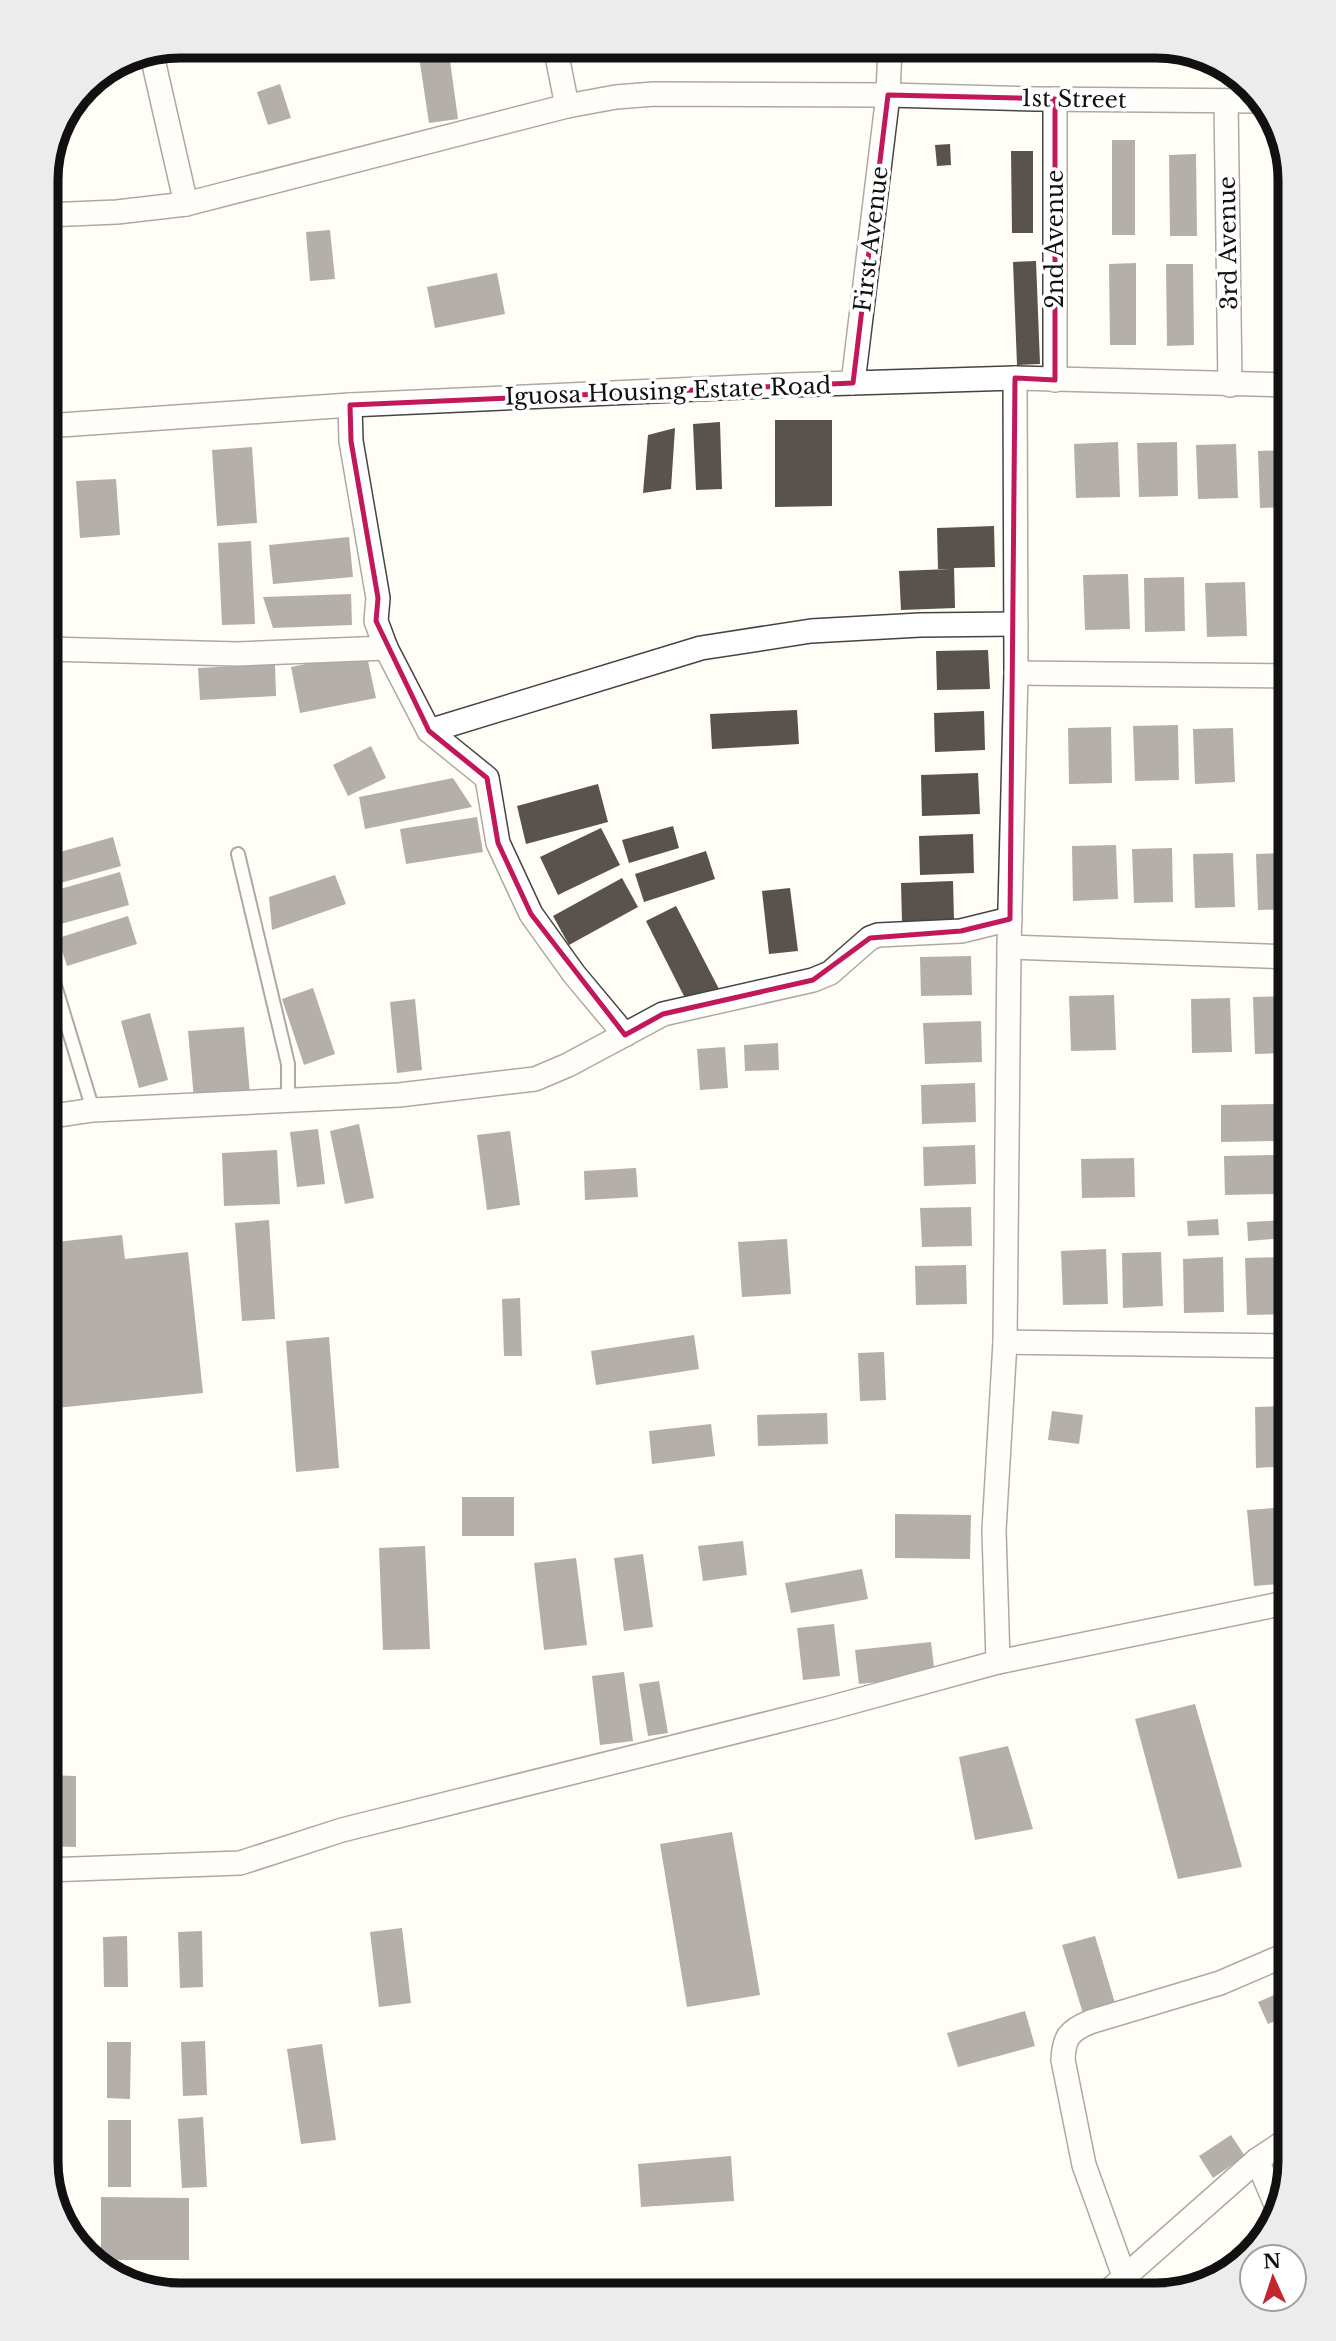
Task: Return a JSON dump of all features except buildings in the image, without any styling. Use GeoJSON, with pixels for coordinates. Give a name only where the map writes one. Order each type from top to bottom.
{"type":"FeatureCollection","features":[{"type":"Feature","properties":{"kind":"street"},"geometry":{"type":"LineString","coordinates":[[557,58],[567,106]]}},
{"type":"Feature","properties":{"kind":"street","name":"First Avenue"},"geometry":{"type":"LineString","coordinates":[[853,383],[888,95],[890,58]]}},
{"type":"Feature","properties":{"kind":"street"},"geometry":{"type":"LineString","coordinates":[[153,61],[186,204]]}},
{"type":"Feature","properties":{"kind":"street","name":"1st Street"},"geometry":{"type":"LineString","coordinates":[[58,214],[117,212],[186,204],[567,106],[616,97],[654,94],[888,95],[1250,101]]}},
{"type":"Feature","properties":{"kind":"street","name":"2nd Avenue"},"geometry":{"type":"LineString","coordinates":[[1055,99],[1055,380]]}},
{"type":"Feature","properties":{"kind":"street","name":"3rd Avenue"},"geometry":{"type":"LineString","coordinates":[[1226,101],[1230,385]]}},
{"type":"Feature","properties":{"kind":"street"},"geometry":{"type":"LineString","coordinates":[[998,1662],[994,1530],[1005,1342],[1009,947],[1016,673],[1015,379]]}},
{"type":"Feature","properties":{"kind":"street","name":"Iguosa Housing Estate Road"},"geometry":{"type":"LineString","coordinates":[[58,425],[350,405],[853,383],[1015,379],[1278,386]]}},
{"type":"Feature","properties":{"kind":"street"},"geometry":{"type":"LineString","coordinates":[[350,405],[351,441],[378,598],[376,621],[386,649],[429,731],[487,778],[498,843],[531,914],[574,974],[625,1035]]}},
{"type":"Feature","properties":{"kind":"street"},"geometry":{"type":"LineString","coordinates":[[429,731],[701,648],[811,631],[920,625],[1016,624]]}},
{"type":"Feature","properties":{"kind":"street"},"geometry":{"type":"LineString","coordinates":[[58,649],[237,654],[386,649]]}},
{"type":"Feature","properties":{"kind":"street"},"geometry":{"type":"LineString","coordinates":[[1016,673],[1278,676]]}},
{"type":"Feature","properties":{"kind":"street"},"geometry":{"type":"LineString","coordinates":[[58,1115],[93,1110],[398,1095],[535,1079],[568,1065],[663,1014],[813,980],[830,973],[870,938],[961,931],[1010,919]]}},
{"type":"Feature","properties":{"kind":"street"},"geometry":{"type":"LineString","coordinates":[[1009,947],[1278,957]]}},
{"type":"Feature","properties":{"kind":"street"},"geometry":{"type":"LineString","coordinates":[[1005,1342],[1278,1346]]}},
{"type":"Feature","properties":{"kind":"street"},"geometry":{"type":"LineString","coordinates":[[58,1870],[240,1863],[342,1830],[812,1712],[998,1662],[1278,1604]]}},
{"type":"Feature","properties":{"kind":"street"},"geometry":{"type":"LineString","coordinates":[[1127,2283],[1084,2165],[1063,2060],[1063,2043],[1074,2029],[1090,2022],[1220,1983],[1278,1958]]}},
{"type":"Feature","properties":{"kind":"street"},"geometry":{"type":"LineString","coordinates":[[1131,2283],[1257,2160],[1278,2146]]}},
{"type":"Feature","properties":{"kind":"street"},"geometry":{"type":"LineString","coordinates":[[1257,2160],[1273,2197]]}},
{"type":"Feature","properties":{"kind":"lane"},"geometry":{"type":"LineString","coordinates":[[239,853],[288,1064],[288,1102]]}},
{"type":"Feature","properties":{"kind":"lane"},"geometry":{"type":"LineString","coordinates":[[58,995],[93,1110]]}},
{"type":"Feature","properties":{"kind":"highlighted area"},"geometry":{"type":"Polygon","coordinates":[[[888,95],[1055,99],[1055,380],[1015,378],[1010,919],[961,931],[870,938],[813,980],[663,1014],[625,1035],[531,914],[498,843],[487,778],[429,731],[376,621],[378,598],[351,441],[350,405],[853,383],[888,95]]]}}]}
